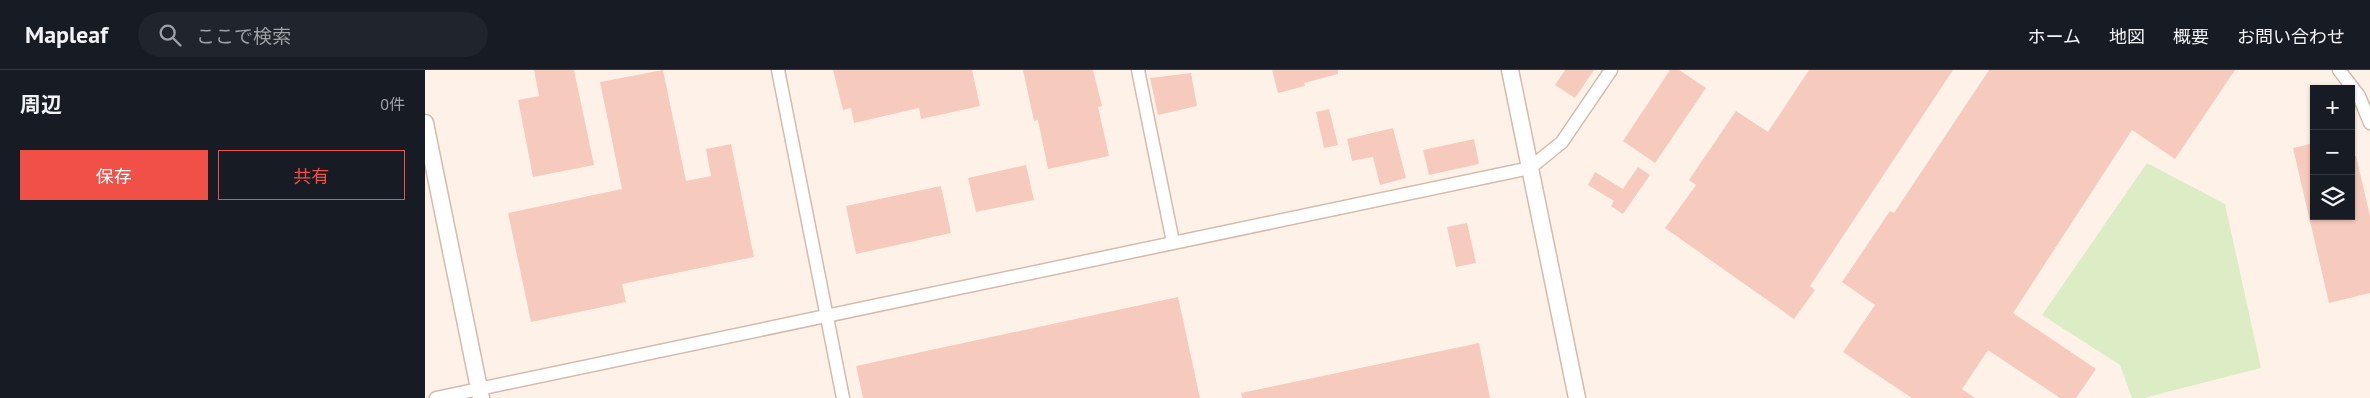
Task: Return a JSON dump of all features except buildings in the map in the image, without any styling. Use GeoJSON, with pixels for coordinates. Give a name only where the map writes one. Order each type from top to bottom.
{"type":"FeatureCollection","features":[{"type":"Feature","properties":{"kind":"street"},"geometry":{"type":"LineString","coordinates":[[777,70],[843,398]]}},
{"type":"Feature","properties":{"kind":"street"},"geometry":{"type":"LineString","coordinates":[[1138,70],[1173,242]]}},
{"type":"Feature","properties":{"kind":"street"},"geometry":{"type":"LineString","coordinates":[[1510,70],[1577,398]]}},
{"type":"Feature","properties":{"kind":"street"},"geometry":{"type":"LineString","coordinates":[[436,398],[481,393],[1173,242],[1530,168],[1561,142],[1611,70]]}},
{"type":"Feature","properties":{"kind":"street"},"geometry":{"type":"LineString","coordinates":[[2339,70],[2359,96],[2370,123]]}},
{"type":"Feature","properties":{"kind":"street"},"geometry":{"type":"LineString","coordinates":[[425,123],[481,393]]}},
{"type":"Feature","properties":{"kind":"green space"},"geometry":{"type":"Polygon","coordinates":[[[2147,163],[2225,204],[2261,368],[2144,398],[2132,398],[2120,365],[2042,315],[2147,163]]]}}]}
